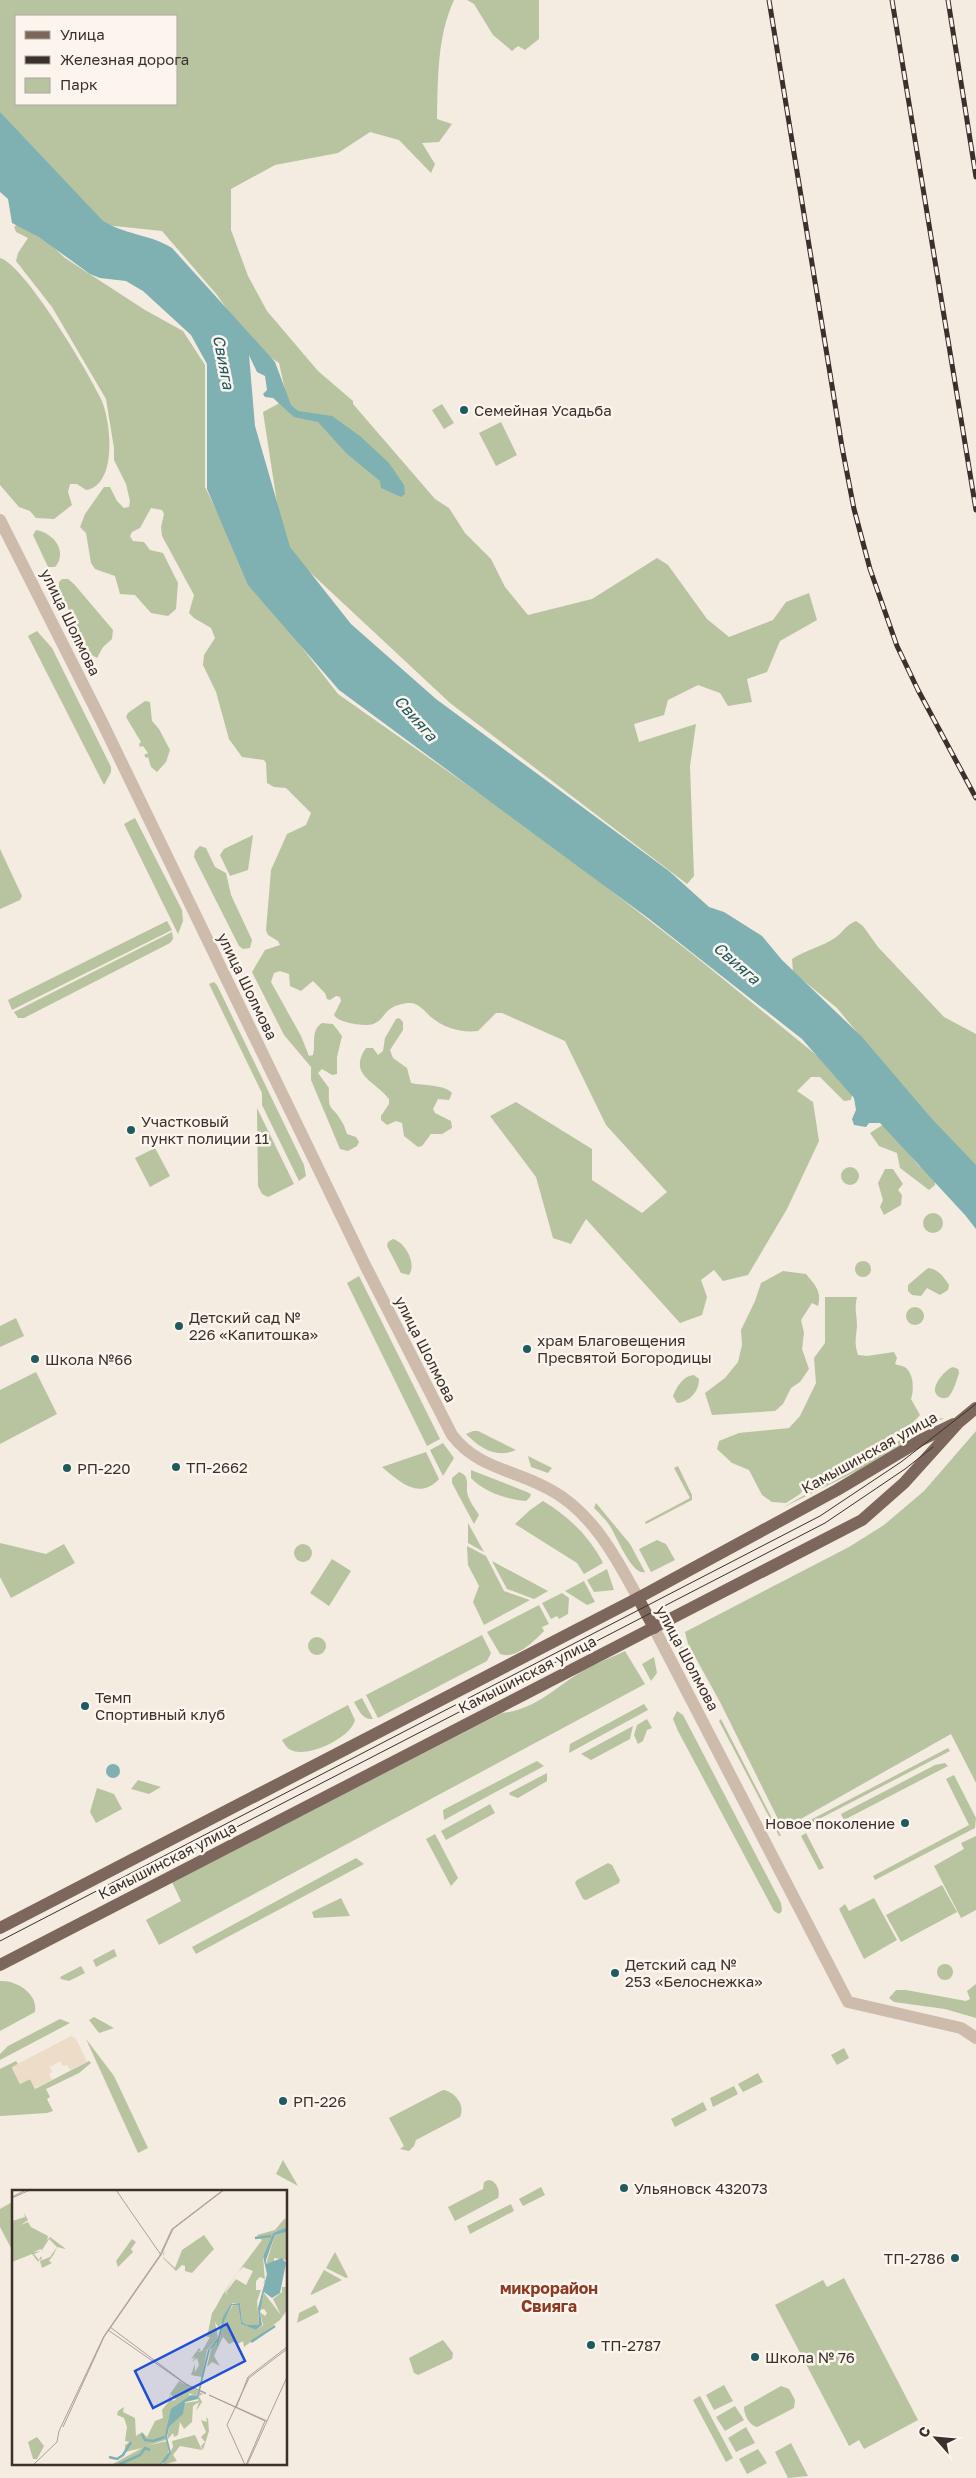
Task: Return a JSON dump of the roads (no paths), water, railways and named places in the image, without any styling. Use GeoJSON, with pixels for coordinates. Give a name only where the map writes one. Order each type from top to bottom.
{"type":"FeatureCollection","features":[{"type":"Feature","properties":{"kind":"main road"},"geometry":{"type":"LineString","coordinates":[[959,1422],[976,1408]]}},
{"type":"Feature","properties":{"kind":"main road","name":"Камышинская улица"},"geometry":{"type":"LineString","coordinates":[[0,1928],[638,1598],[836,1490],[922,1440],[959,1422]]}},
{"type":"Feature","properties":{"kind":"main road","name":"Камышинская улица"},"geometry":{"type":"LineString","coordinates":[[1,1964],[862,1520],[904,1484],[959,1422]]}},
{"type":"Feature","properties":{"kind":"main road","name":"улица Шолмова"},"geometry":{"type":"LineString","coordinates":[[638,1598],[654,1628]]}},
{"type":"Feature","properties":{"kind":"street","name":"улица Шолмова"},"geometry":{"type":"LineString","coordinates":[[0,520],[97,712],[365,1265],[452,1435],[466,1452],[548,1488],[577,1509],[602,1537],[638,1598]]}},
{"type":"Feature","properties":{"kind":"street","name":"улица Шолмова"},"geometry":{"type":"LineString","coordinates":[[654,1628],[848,2002],[961,2028],[976,2038]]}},
{"type":"Feature","properties":{"kind":"water","name":"Свияга"},"geometry":{"type":"Polygon","coordinates":[[[0,112],[102,220],[119,229],[164,243],[172,248],[275,362],[291,405],[298,411],[332,416],[360,436],[389,463],[404,485],[405,494],[401,497],[381,488],[380,481],[346,453],[318,422],[294,417],[273,398],[265,397],[263,394],[267,390],[265,376],[257,372],[249,355],[255,426],[290,547],[351,624],[436,699],[669,871],[709,907],[724,912],[762,936],[782,960],[862,1037],[932,1119],[976,1165],[976,1229],[880,1123],[869,1123],[866,1127],[854,1125],[852,1119],[856,1110],[854,1098],[802,1039],[648,918],[339,690],[248,585],[207,489],[207,364],[191,335],[143,291],[126,281],[100,278],[90,274],[39,237],[12,223],[8,199],[0,192],[0,112]]]}},
{"type":"Feature","properties":{"kind":"water"},"geometry":{"type":"Polygon","coordinates":[[[110,1764],[116,1764],[120,1771],[116,1778],[110,1778],[106,1774],[106,1768],[110,1764]]]}},
{"type":"Feature","properties":{"kind":"tram line"},"geometry":{"type":"LineString","coordinates":[[0,1941],[820,1516],[901,1462],[976,1404]]}},
{"type":"Feature","properties":{"kind":"tram line"},"geometry":{"type":"LineString","coordinates":[[165,1864],[825,1523],[905,1469],[933,1447]]}},
{"type":"Feature","properties":{"kind":"railway"},"geometry":{"type":"LineString","coordinates":[[769,0],[842,447],[854,509],[870,569],[897,646],[918,690],[976,798]]}},
{"type":"Feature","properties":{"kind":"railway"},"geometry":{"type":"LineString","coordinates":[[892,0],[976,510]]}},
{"type":"Feature","properties":{"kind":"railway"},"geometry":{"type":"LineString","coordinates":[[948,0],[976,177]]}},
{"type":"Feature","properties":{"kind":"place","name":"Семейная Усадьба"},"geometry":{"type":"Point","coordinates":[464,410]}},
{"type":"Feature","properties":{"kind":"place","name":"Участковый пункт полиции 11"},"geometry":{"type":"Point","coordinates":[131,1130]}},
{"type":"Feature","properties":{"kind":"place","name":"Детский сад № 226 «Капитошка»"},"geometry":{"type":"Point","coordinates":[179,1326]}},
{"type":"Feature","properties":{"kind":"place","name":"храм Благовещения Пресвятой Богородицы"},"geometry":{"type":"Point","coordinates":[527,1349]}},
{"type":"Feature","properties":{"kind":"place","name":"Школа №66"},"geometry":{"type":"Point","coordinates":[35,1359]}},
{"type":"Feature","properties":{"kind":"place","name":"ТП-2662"},"geometry":{"type":"Point","coordinates":[176,1467]}},
{"type":"Feature","properties":{"kind":"place","name":"РП-220"},"geometry":{"type":"Point","coordinates":[67,1468]}},
{"type":"Feature","properties":{"kind":"place","name":"Темп Спортивный клуб"},"geometry":{"type":"Point","coordinates":[85,1706]}},
{"type":"Feature","properties":{"kind":"place","name":"Новое поколение"},"geometry":{"type":"Point","coordinates":[905,1823]}},
{"type":"Feature","properties":{"kind":"place","name":"Детский сад № 253 «Белоснежка»"},"geometry":{"type":"Point","coordinates":[615,1973]}},
{"type":"Feature","properties":{"kind":"place","name":"РП-226"},"geometry":{"type":"Point","coordinates":[283,2101]}},
{"type":"Feature","properties":{"kind":"place","name":"Ульяновск 432073"},"geometry":{"type":"Point","coordinates":[624,2188]}},
{"type":"Feature","properties":{"kind":"place","name":"ТП-2786"},"geometry":{"type":"Point","coordinates":[955,2258]}},
{"type":"Feature","properties":{"kind":"place","name":"ТП-2787"},"geometry":{"type":"Point","coordinates":[591,2345]}},
{"type":"Feature","properties":{"kind":"place","name":"Школа № 76"},"geometry":{"type":"Point","coordinates":[755,2357]}},
{"type":"Feature","properties":{"kind":"district","name":"микрорайон Свияга"},"geometry":{"type":"Point","coordinates":[549,2297]}}]}
